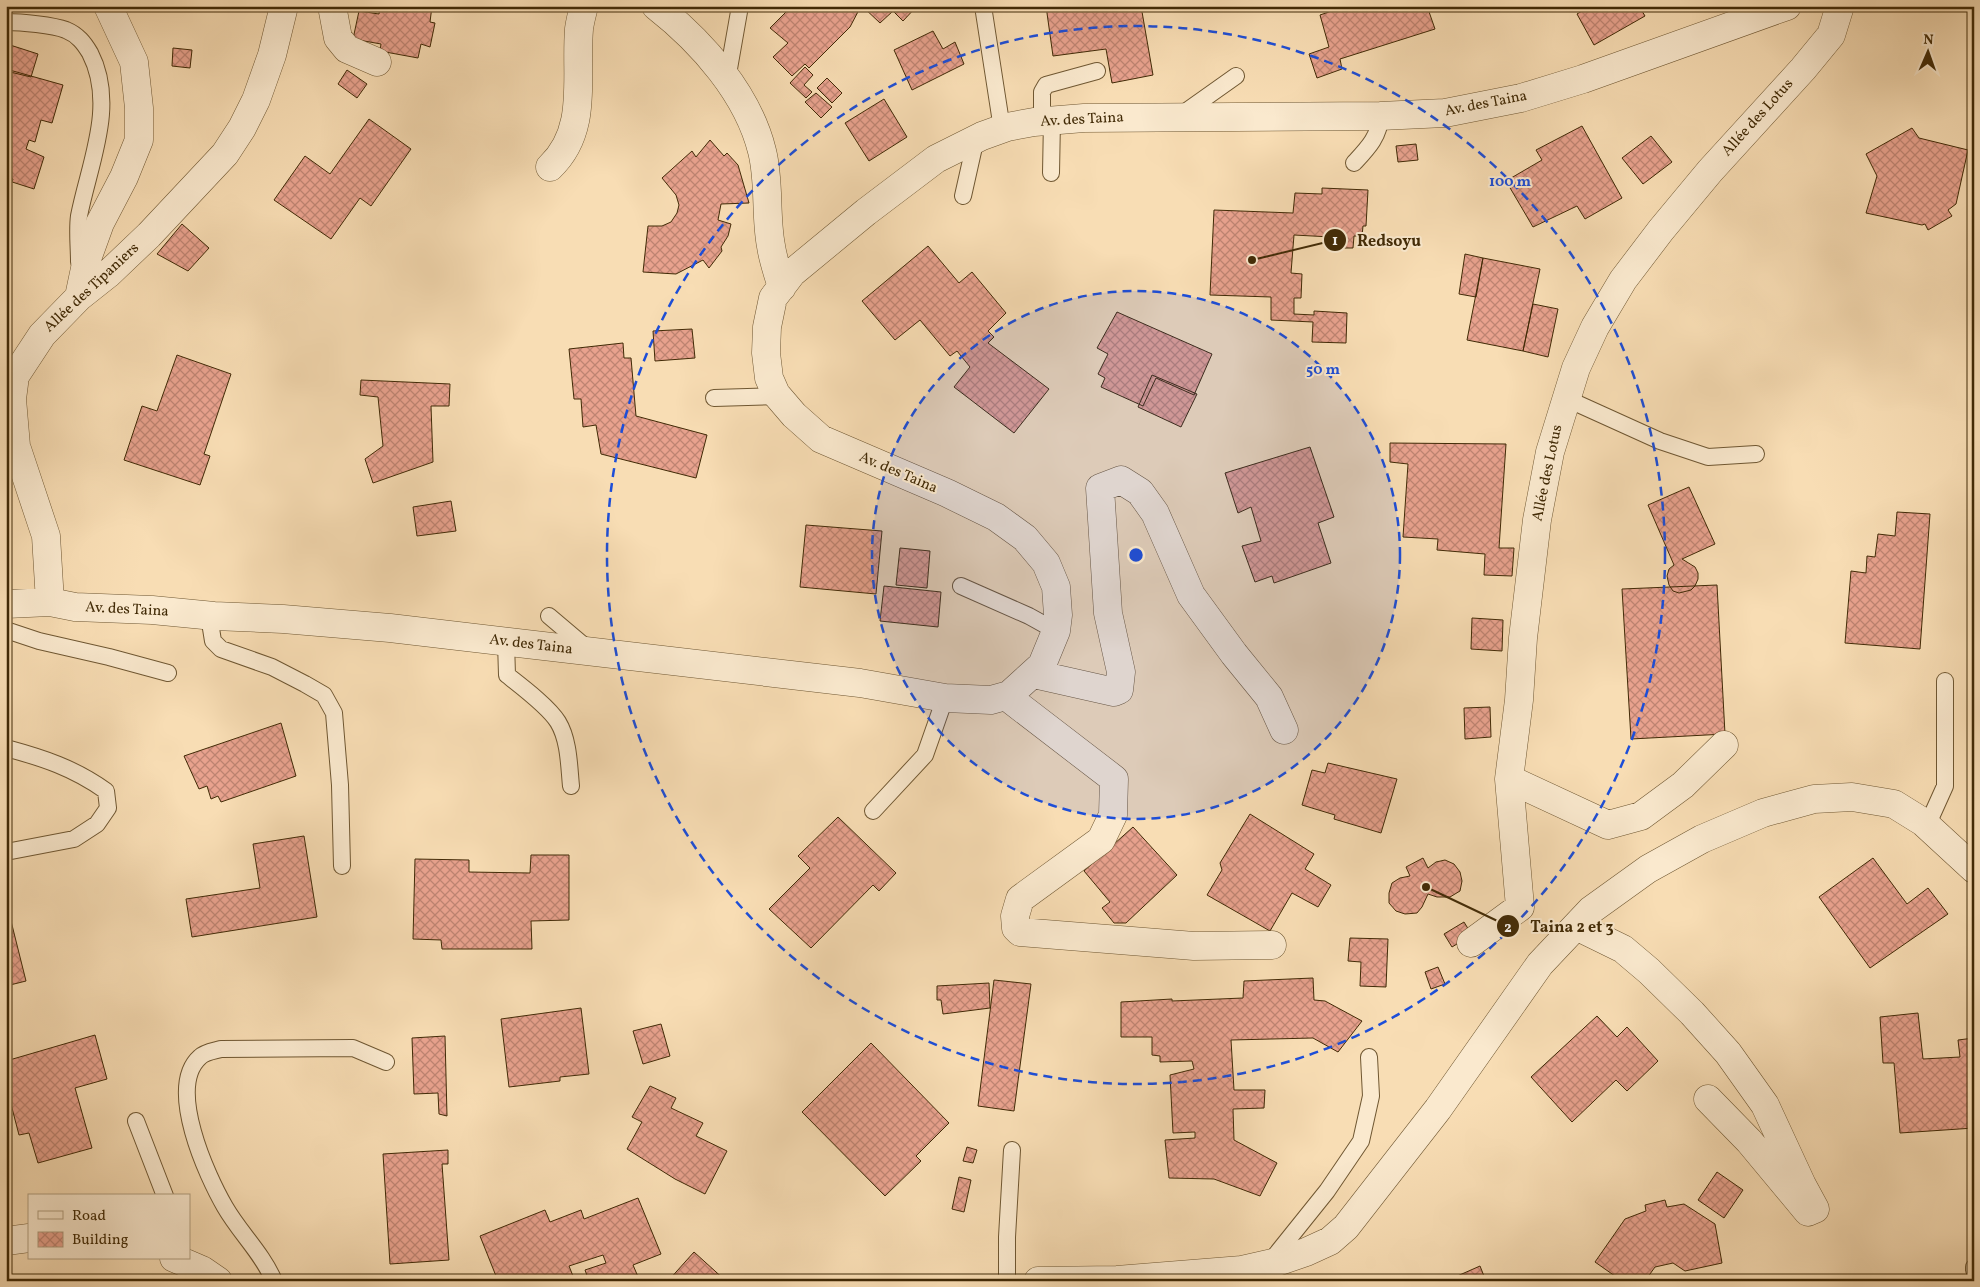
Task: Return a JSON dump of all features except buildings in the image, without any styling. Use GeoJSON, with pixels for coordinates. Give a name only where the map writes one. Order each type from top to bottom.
{"type":"FeatureCollection","features":[{"type":"Feature","properties":{"kind":"street"},"geometry":{"type":"LineString","coordinates":[[79,297],[87,259],[97,232],[124,177],[139,140],[139,108],[134,62],[108,6]]}},
{"type":"Feature","properties":{"kind":"street","name":"Allée des Tipaniers"},"geometry":{"type":"LineString","coordinates":[[50,602],[46,536],[36,511],[16,446],[12,399],[15,376],[42,335],[79,297],[108,274],[149,235],[225,154],[242,128],[256,100],[272,55],[284,6]]}},
{"type":"Feature","properties":{"kind":"street"},"geometry":{"type":"LineString","coordinates":[[332,6],[338,38],[347,49],[377,62]]}},
{"type":"Feature","properties":{"kind":"street"},"geometry":{"type":"LineString","coordinates":[[550,167],[560,158],[575,127],[580,79],[579,29],[584,6]]}},
{"type":"Feature","properties":{"kind":"street"},"geometry":{"type":"LineString","coordinates":[[656,6],[689,35],[715,63],[736,92],[754,126],[763,152],[771,246],[782,287]]}},
{"type":"Feature","properties":{"kind":"street","name":"Av. des Taina"},"geometry":{"type":"LineString","coordinates":[[6,604],[50,602],[75,607],[152,610],[209,616],[282,619],[390,628],[860,683],[945,698],[991,700],[1009,695],[1042,665],[1056,630],[1058,615],[1056,587],[1046,563],[1025,538],[996,517],[947,493],[821,439],[794,415],[779,396],[769,378],[766,354],[767,327],[773,298],[792,273],[866,212],[936,159],[976,138],[1002,129],[1047,121],[1084,118],[1380,116],[1444,113],[1521,98],[1622,67],[1786,6]]}},
{"type":"Feature","properties":{"kind":"street","name":"Allée des Lotus"},"geometry":{"type":"LineString","coordinates":[[1471,943],[1520,907],[1509,779],[1519,700],[1523,638],[1537,520],[1550,452],[1565,398],[1576,368],[1595,327],[1623,280],[1660,230],[1710,171],[1758,116],[1803,69],[1831,35],[1840,6]]}},
{"type":"Feature","properties":{"kind":"street"},"geometry":{"type":"LineString","coordinates":[[1034,674],[1114,692],[1119,690],[1121,672],[1108,613],[1100,488],[1121,480],[1140,492],[1155,513],[1191,596],[1234,654],[1269,696],[1284,730]]}},
{"type":"Feature","properties":{"kind":"street"},"geometry":{"type":"LineString","coordinates":[[6,484],[12,487],[36,511]]}},
{"type":"Feature","properties":{"kind":"street"},"geometry":{"type":"LineString","coordinates":[[1006,696],[1114,779],[1113,815],[1101,840],[1020,899],[1015,916],[1016,928],[1020,932],[1194,946],[1272,946]]}},
{"type":"Feature","properties":{"kind":"street"},"geometry":{"type":"LineString","coordinates":[[1509,779],[1608,825],[1641,816],[1683,785],[1724,745]]}},
{"type":"Feature","properties":{"kind":"street"},"geometry":{"type":"LineString","coordinates":[[1038,1281],[1117,1280],[1242,1270],[1306,1252],[1330,1241],[1346,1227],[1438,1109],[1540,964],[1591,910],[1648,869],[1702,839],[1763,813],[1814,799],[1852,797],[1894,804],[1927,826],[1974,868]]}},
{"type":"Feature","properties":{"kind":"street"},"geometry":{"type":"LineString","coordinates":[[1576,926],[1623,949],[1649,971],[1692,1013],[1728,1053],[1765,1106],[1815,1209],[1808,1212],[1749,1141],[1708,1099]]}},
{"type":"Feature","properties":{"kind":"street"},"geometry":{"type":"LineString","coordinates":[[6,1241],[28,1238]]}},
{"type":"Feature","properties":{"kind":"street"},"geometry":{"type":"LineString","coordinates":[[179,1260],[202,1270],[218,1281]]}},
{"type":"Feature","properties":{"kind":"lane"},"geometry":{"type":"LineString","coordinates":[[727,80],[740,6]]}},
{"type":"Feature","properties":{"kind":"lane"},"geometry":{"type":"LineString","coordinates":[[983,6],[1002,129]]}},
{"type":"Feature","properties":{"kind":"lane"},"geometry":{"type":"LineString","coordinates":[[6,22],[66,30],[83,41],[95,64],[101,87],[101,114],[96,149],[79,219],[79,297]]}},
{"type":"Feature","properties":{"kind":"lane"},"geometry":{"type":"LineString","coordinates":[[1050,173],[1047,121],[1042,92],[1046,85],[1097,71]]}},
{"type":"Feature","properties":{"kind":"lane"},"geometry":{"type":"LineString","coordinates":[[1179,116],[1236,76]]}},
{"type":"Feature","properties":{"kind":"lane"},"geometry":{"type":"LineString","coordinates":[[1354,163],[1369,147],[1380,127],[1380,116]]}},
{"type":"Feature","properties":{"kind":"lane"},"geometry":{"type":"LineString","coordinates":[[963,196],[976,138]]}},
{"type":"Feature","properties":{"kind":"lane"},"geometry":{"type":"LineString","coordinates":[[714,398],[779,396]]}},
{"type":"Feature","properties":{"kind":"lane"},"geometry":{"type":"LineString","coordinates":[[1565,398],[1660,441],[1708,457],[1756,454]]}},
{"type":"Feature","properties":{"kind":"lane"},"geometry":{"type":"LineString","coordinates":[[961,586],[1056,630]]}},
{"type":"Feature","properties":{"kind":"lane"},"geometry":{"type":"LineString","coordinates":[[209,616],[213,641],[222,649],[272,667],[305,684],[324,695],[334,713],[340,785],[342,866]]}},
{"type":"Feature","properties":{"kind":"lane"},"geometry":{"type":"LineString","coordinates":[[549,616],[592,652]]}},
{"type":"Feature","properties":{"kind":"lane"},"geometry":{"type":"LineString","coordinates":[[6,630],[39,641],[110,657],[168,673]]}},
{"type":"Feature","properties":{"kind":"lane"},"geometry":{"type":"LineString","coordinates":[[506,642],[507,675],[529,692],[558,722],[568,750],[571,786]]}},
{"type":"Feature","properties":{"kind":"lane"},"geometry":{"type":"LineString","coordinates":[[1927,826],[1945,786],[1945,681]]}},
{"type":"Feature","properties":{"kind":"lane"},"geometry":{"type":"LineString","coordinates":[[873,811],[925,755],[945,698]]}},
{"type":"Feature","properties":{"kind":"lane"},"geometry":{"type":"LineString","coordinates":[[6,748],[48,760],[84,776],[106,790],[108,808],[97,824],[74,839],[6,852]]}},
{"type":"Feature","properties":{"kind":"lane"},"geometry":{"type":"LineString","coordinates":[[274,1281],[267,1264],[226,1209],[204,1166],[192,1130],[187,1099],[189,1076],[198,1058],[203,1054],[221,1049],[353,1048],[386,1062]]}},
{"type":"Feature","properties":{"kind":"lane"},"geometry":{"type":"LineString","coordinates":[[1268,1264],[1327,1192],[1362,1141],[1371,1096],[1370,1056]]}},
{"type":"Feature","properties":{"kind":"lane"},"geometry":{"type":"LineString","coordinates":[[136,1121],[164,1194]]}},
{"type":"Feature","properties":{"kind":"lane"},"geometry":{"type":"LineString","coordinates":[[1007,1281],[1007,1237],[1012,1150]]}},
{"type":"Feature","properties":{"kind":"place","name":"Redsoyu"},"geometry":{"type":"Point","coordinates":[1252,260]}},
{"type":"Feature","properties":{"kind":"place","name":"Taina 2 et 3"},"geometry":{"type":"Point","coordinates":[1426,887]}}]}
